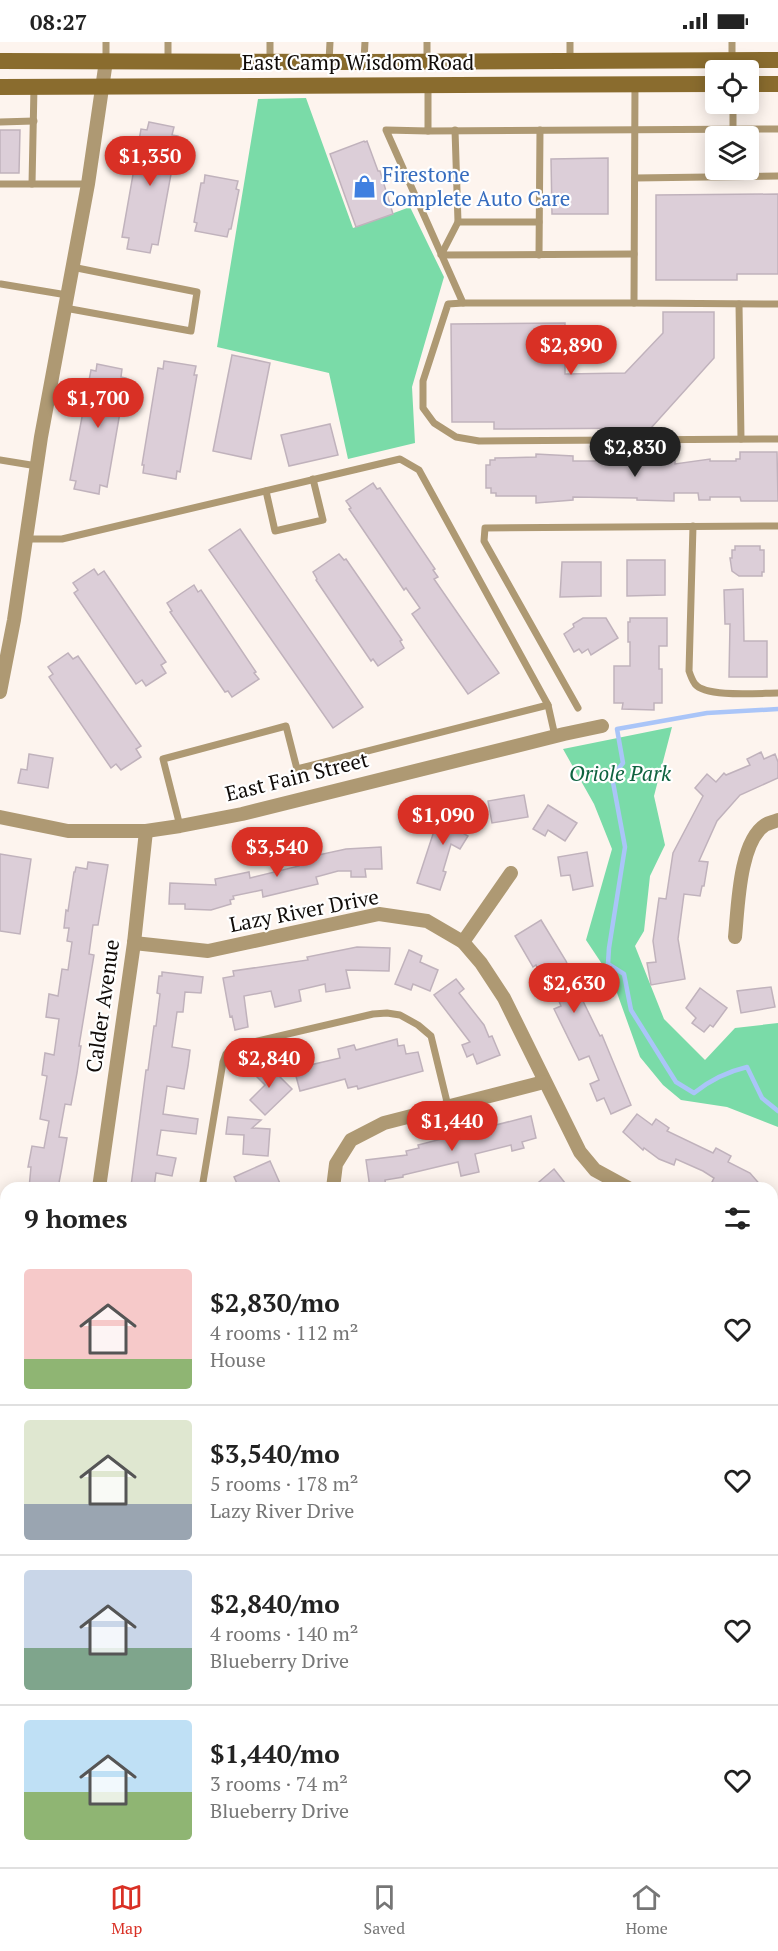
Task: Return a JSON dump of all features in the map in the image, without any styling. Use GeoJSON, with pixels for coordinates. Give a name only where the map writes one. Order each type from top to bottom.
{"type":"FeatureCollection","features":[{"type":"Feature","properties":{"kind":"main road","name":"East Camp Wisdom Road"},"geometry":{"type":"LineString","coordinates":[[759,62],[778,60]]}},
{"type":"Feature","properties":{"kind":"main road","name":"East Camp Wisdom Road"},"geometry":{"type":"LineString","coordinates":[[0,61],[567,61],[705,64]]}},
{"type":"Feature","properties":{"kind":"main road"},"geometry":{"type":"LineString","coordinates":[[427,61],[428,85]]}},
{"type":"Feature","properties":{"kind":"main road"},"geometry":{"type":"LineString","coordinates":[[564,85],[567,61]]}},
{"type":"Feature","properties":{"kind":"main road"},"geometry":{"type":"LineString","coordinates":[[329,62],[329,86]]}},
{"type":"Feature","properties":{"kind":"main road","name":"East Camp Wisdom Road"},"geometry":{"type":"LineString","coordinates":[[0,87],[705,84]]}},
{"type":"Feature","properties":{"kind":"main road"},"geometry":{"type":"LineString","coordinates":[[759,84],[778,84]]}},
{"type":"Feature","properties":{"kind":"street"},"geometry":{"type":"LineString","coordinates":[[0,692],[14,620],[37,466],[88,184],[106,61]]}},
{"type":"Feature","properties":{"kind":"street","name":"East Fain Street"},"geometry":{"type":"LineString","coordinates":[[0,817],[68,831],[146,831],[180,826],[602,726]]}},
{"type":"Feature","properties":{"kind":"street"},"geometry":{"type":"LineString","coordinates":[[735,937],[748,846],[764,825],[778,820]]}},
{"type":"Feature","properties":{"kind":"street","name":"Calder Avenue"},"geometry":{"type":"LineString","coordinates":[[100,1182],[134,943],[146,831]]}},
{"type":"Feature","properties":{"kind":"street"},"geometry":{"type":"LineString","coordinates":[[463,942],[511,873]]}},
{"type":"Feature","properties":{"kind":"street","name":"Lazy River Drive"},"geometry":{"type":"LineString","coordinates":[[134,943],[208,951],[379,914],[427,921],[463,942],[481,963],[504,998],[580,1152],[595,1170],[617,1182]]}},
{"type":"Feature","properties":{"kind":"street"},"geometry":{"type":"LineString","coordinates":[[334,1182],[336,1164],[351,1140],[384,1123],[544,1082]]}},
{"type":"Feature","properties":{"kind":"lane"},"geometry":{"type":"LineString","coordinates":[[106,42],[106,61]]}},
{"type":"Feature","properties":{"kind":"lane"},"geometry":{"type":"LineString","coordinates":[[168,42],[168,61]]}},
{"type":"Feature","properties":{"kind":"lane"},"geometry":{"type":"LineString","coordinates":[[270,42],[270,62]]}},
{"type":"Feature","properties":{"kind":"lane"},"geometry":{"type":"LineString","coordinates":[[329,62],[330,42]]}},
{"type":"Feature","properties":{"kind":"lane"},"geometry":{"type":"LineString","coordinates":[[364,62],[365,42]]}},
{"type":"Feature","properties":{"kind":"lane"},"geometry":{"type":"LineString","coordinates":[[427,42],[427,61]]}},
{"type":"Feature","properties":{"kind":"lane"},"geometry":{"type":"LineString","coordinates":[[567,61],[570,42]]}},
{"type":"Feature","properties":{"kind":"lane"},"geometry":{"type":"LineString","coordinates":[[732,42],[732,60]]}},
{"type":"Feature","properties":{"kind":"lane"},"geometry":{"type":"LineString","coordinates":[[634,303],[635,84]]}},
{"type":"Feature","properties":{"kind":"lane"},"geometry":{"type":"LineString","coordinates":[[428,85],[428,131]]}},
{"type":"Feature","properties":{"kind":"lane"},"geometry":{"type":"LineString","coordinates":[[32,184],[34,87]]}},
{"type":"Feature","properties":{"kind":"lane"},"geometry":{"type":"LineString","coordinates":[[0,122],[34,121]]}},
{"type":"Feature","properties":{"kind":"lane"},"geometry":{"type":"LineString","coordinates":[[463,303],[386,130],[705,129]]}},
{"type":"Feature","properties":{"kind":"lane"},"geometry":{"type":"LineString","coordinates":[[759,129],[778,129]]}},
{"type":"Feature","properties":{"kind":"lane"},"geometry":{"type":"LineString","coordinates":[[441,255],[458,222],[455,130]]}},
{"type":"Feature","properties":{"kind":"lane"},"geometry":{"type":"LineString","coordinates":[[539,255],[540,130]]}},
{"type":"Feature","properties":{"kind":"lane"},"geometry":{"type":"LineString","coordinates":[[635,178],[778,176]]}},
{"type":"Feature","properties":{"kind":"lane"},"geometry":{"type":"LineString","coordinates":[[0,184],[88,184]]}},
{"type":"Feature","properties":{"kind":"lane"},"geometry":{"type":"LineString","coordinates":[[458,222],[539,222]]}},
{"type":"Feature","properties":{"kind":"lane"},"geometry":{"type":"LineString","coordinates":[[441,255],[634,254]]}},
{"type":"Feature","properties":{"kind":"lane"},"geometry":{"type":"LineString","coordinates":[[1,284],[66,302],[191,331],[197,292],[72,267]]}},
{"type":"Feature","properties":{"kind":"lane"},"geometry":{"type":"LineString","coordinates":[[778,304],[448,304],[423,381],[423,408],[434,423],[456,437],[479,441],[778,439]]}},
{"type":"Feature","properties":{"kind":"lane"},"geometry":{"type":"LineString","coordinates":[[739,304],[741,439]]}},
{"type":"Feature","properties":{"kind":"lane"},"geometry":{"type":"LineString","coordinates":[[26,539],[62,539],[400,459],[419,470],[548,705],[555,736]]}},
{"type":"Feature","properties":{"kind":"lane"},"geometry":{"type":"LineString","coordinates":[[0,460],[37,466]]}},
{"type":"Feature","properties":{"kind":"lane"},"geometry":{"type":"LineString","coordinates":[[266,491],[275,531],[323,520],[313,479]]}},
{"type":"Feature","properties":{"kind":"lane"},"geometry":{"type":"LineString","coordinates":[[693,526],[689,670],[695,684],[705,690],[724,693],[778,693]]}},
{"type":"Feature","properties":{"kind":"lane"},"geometry":{"type":"LineString","coordinates":[[578,708],[484,541],[485,528],[778,526]]}},
{"type":"Feature","properties":{"kind":"lane"},"geometry":{"type":"LineString","coordinates":[[180,826],[163,759],[286,726],[297,769],[548,705]]}},
{"type":"Feature","properties":{"kind":"lane"},"geometry":{"type":"LineString","coordinates":[[203,1182],[222,1062],[232,1047],[373,1014],[387,1013],[400,1016],[418,1025],[431,1036],[448,1106]]}},
{"type":"Feature","properties":{"kind":"green space"},"geometry":{"type":"Polygon","coordinates":[[[306,98],[353,228],[410,207],[444,277],[412,387],[415,443],[348,459],[329,373],[217,347],[258,99],[306,98]]]}},
{"type":"Feature","properties":{"kind":"green space","name":"Oriole Park"},"geometry":{"type":"Polygon","coordinates":[[[672,727],[654,796],[665,845],[650,876],[644,931],[635,946],[664,1019],[705,1060],[735,1028],[778,1023],[778,1127],[727,1107],[681,1100],[663,1085],[640,1057],[612,979],[586,940],[612,849],[594,804],[563,749],[672,727]]]}},
{"type":"Feature","properties":{"kind":"building"},"geometry":{"type":"Polygon","coordinates":[[[149,122],[174,127],[172,135],[178,136],[158,245],[152,244],[150,253],[127,249],[129,238],[122,237],[141,129],[147,130],[149,122]]]}},
{"type":"Feature","properties":{"kind":"building"},"geometry":{"type":"Polygon","coordinates":[[[0,130],[20,130],[19,173],[0,173],[0,130]]]}},
{"type":"Feature","properties":{"kind":"building","name":"Firestone Complete Auto Care"},"geometry":{"type":"Polygon","coordinates":[[[367,141],[378,171],[380,171],[393,214],[356,227],[330,154],[367,141]]]}},
{"type":"Feature","properties":{"kind":"building"},"geometry":{"type":"Polygon","coordinates":[[[608,158],[608,214],[552,214],[551,159],[608,158]]]}},
{"type":"Feature","properties":{"kind":"building"},"geometry":{"type":"Polygon","coordinates":[[[205,175],[238,181],[236,189],[239,190],[231,229],[227,237],[195,231],[197,223],[194,222],[201,183],[204,183],[205,175]]]}},
{"type":"Feature","properties":{"kind":"building"},"geometry":{"type":"Polygon","coordinates":[[[778,194],[778,274],[737,274],[737,280],[656,280],[656,195],[778,194]]]}},
{"type":"Feature","properties":{"kind":"building"},"geometry":{"type":"Polygon","coordinates":[[[663,312],[714,312],[714,358],[651,428],[494,429],[494,422],[452,422],[451,324],[565,323],[565,374],[625,373],[663,333],[663,312]]]}},
{"type":"Feature","properties":{"kind":"building"},"geometry":{"type":"Polygon","coordinates":[[[232,355],[270,363],[251,459],[213,451],[232,355]]]}},
{"type":"Feature","properties":{"kind":"building"},"geometry":{"type":"Polygon","coordinates":[[[164,361],[196,366],[194,375],[197,375],[180,472],[177,471],[176,479],[143,473],[144,465],[142,465],[158,368],[163,369],[164,361]]]}},
{"type":"Feature","properties":{"kind":"building"},"geometry":{"type":"Polygon","coordinates":[[[97,364],[122,369],[121,377],[126,378],[107,487],[100,485],[99,494],[74,489],[76,481],[70,480],[91,370],[96,371],[97,364]]]}},
{"type":"Feature","properties":{"kind":"building"},"geometry":{"type":"Polygon","coordinates":[[[330,424],[338,455],[289,466],[281,435],[330,424]]]}},
{"type":"Feature","properties":{"kind":"building"},"geometry":{"type":"Polygon","coordinates":[[[740,452],[777,452],[778,501],[741,501],[740,497],[710,497],[710,500],[699,500],[698,493],[674,493],[674,501],[573,497],[573,500],[536,503],[536,496],[496,496],[496,493],[491,493],[491,488],[486,488],[486,465],[490,465],[490,460],[495,460],[495,458],[536,457],[536,454],[573,456],[573,461],[638,461],[638,453],[675,454],[675,464],[710,459],[710,461],[736,461],[740,459],[740,452]]]}},
{"type":"Feature","properties":{"kind":"building"},"geometry":{"type":"Polygon","coordinates":[[[373,483],[377,489],[380,488],[435,569],[433,570],[438,577],[434,579],[499,673],[468,694],[412,614],[420,608],[406,588],[404,590],[349,509],[351,508],[346,501],[373,483]]]}},
{"type":"Feature","properties":{"kind":"building"},"geometry":{"type":"Polygon","coordinates":[[[240,529],[363,707],[333,728],[209,550],[240,529]]]}},
{"type":"Feature","properties":{"kind":"building"},"geometry":{"type":"Polygon","coordinates":[[[735,546],[760,546],[760,550],[764,550],[762,576],[739,576],[732,571],[730,558],[732,558],[732,550],[735,550],[735,546]]]}},
{"type":"Feature","properties":{"kind":"building"},"geometry":{"type":"Polygon","coordinates":[[[339,554],[344,560],[346,559],[402,640],[400,641],[404,648],[378,666],[373,659],[371,661],[316,580],[313,572],[339,554]]]}},
{"type":"Feature","properties":{"kind":"building"},"geometry":{"type":"Polygon","coordinates":[[[627,560],[665,560],[665,595],[627,596],[627,560]]]}},
{"type":"Feature","properties":{"kind":"building"},"geometry":{"type":"Polygon","coordinates":[[[562,562],[601,562],[601,596],[560,597],[562,562]]]}},
{"type":"Feature","properties":{"kind":"building"},"geometry":{"type":"Polygon","coordinates":[[[94,569],[98,575],[104,571],[166,662],[161,665],[166,673],[146,686],[142,680],[136,684],[74,593],[78,590],[73,583],[94,569]]]}},
{"type":"Feature","properties":{"kind":"building"},"geometry":{"type":"Polygon","coordinates":[[[194,585],[198,592],[201,590],[259,679],[232,697],[228,691],[225,692],[170,612],[172,611],[167,603],[194,585]]]}},
{"type":"Feature","properties":{"kind":"building"},"geometry":{"type":"Polygon","coordinates":[[[743,589],[744,641],[767,641],[767,677],[729,677],[730,624],[725,624],[724,590],[743,589]]]}},
{"type":"Feature","properties":{"kind":"building"},"geometry":{"type":"Polygon","coordinates":[[[583,618],[606,618],[618,638],[591,655],[588,649],[582,653],[579,649],[574,652],[564,634],[574,627],[573,624],[583,618]]]}},
{"type":"Feature","properties":{"kind":"building"},"geometry":{"type":"Polygon","coordinates":[[[630,618],[667,618],[667,646],[659,646],[662,703],[654,703],[654,710],[622,709],[623,703],[614,703],[614,666],[630,666],[628,622],[630,618]]]}},
{"type":"Feature","properties":{"kind":"building"},"geometry":{"type":"Polygon","coordinates":[[[68,653],[73,659],[78,656],[141,746],[136,749],[141,757],[121,770],[116,764],[111,768],[49,677],[53,674],[48,667],[68,653]]]}},
{"type":"Feature","properties":{"kind":"building"},"geometry":{"type":"Polygon","coordinates":[[[761,752],[764,759],[775,754],[778,762],[778,778],[740,795],[717,821],[699,861],[708,862],[700,896],[684,894],[678,939],[685,979],[651,985],[647,963],[656,962],[653,941],[659,898],[666,899],[673,853],[703,796],[695,788],[707,774],[716,782],[724,773],[726,775],[750,765],[747,759],[761,752]]]}},
{"type":"Feature","properties":{"kind":"building"},"geometry":{"type":"Polygon","coordinates":[[[29,754],[53,758],[48,788],[18,783],[21,769],[27,770],[29,754]]]}},
{"type":"Feature","properties":{"kind":"building"},"geometry":{"type":"Polygon","coordinates":[[[524,795],[528,817],[492,823],[488,801],[524,795]]]}},
{"type":"Feature","properties":{"kind":"building"},"geometry":{"type":"Polygon","coordinates":[[[454,804],[472,815],[461,832],[468,836],[460,849],[451,844],[440,890],[417,883],[434,831],[431,829],[437,819],[443,822],[454,804]]]}},
{"type":"Feature","properties":{"kind":"building"},"geometry":{"type":"Polygon","coordinates":[[[548,805],[577,823],[565,841],[548,830],[545,836],[533,829],[548,805]]]}},
{"type":"Feature","properties":{"kind":"building"},"geometry":{"type":"Polygon","coordinates":[[[381,847],[382,869],[365,869],[366,877],[351,877],[351,871],[338,871],[316,877],[318,884],[263,897],[262,890],[233,896],[234,899],[230,900],[231,904],[211,910],[185,909],[185,904],[169,904],[170,883],[216,885],[215,879],[249,872],[250,878],[299,866],[296,852],[311,848],[314,856],[346,849],[381,847]]]}},
{"type":"Feature","properties":{"kind":"building"},"geometry":{"type":"Polygon","coordinates":[[[587,852],[593,886],[573,890],[570,875],[561,876],[558,857],[587,852]]]}},
{"type":"Feature","properties":{"kind":"building"},"geometry":{"type":"Polygon","coordinates":[[[0,854],[31,859],[20,934],[0,931],[0,854]]]}},
{"type":"Feature","properties":{"kind":"building"},"geometry":{"type":"Polygon","coordinates":[[[88,862],[108,865],[98,925],[93,925],[89,954],[94,955],[79,1046],[81,1046],[77,1073],[71,1105],[65,1104],[59,1137],[67,1138],[62,1167],[59,1182],[30,1182],[31,1167],[28,1167],[32,1146],[44,1148],[49,1121],[40,1119],[47,1076],[42,1075],[45,1053],[54,1055],[59,1019],[46,1017],[49,994],[58,996],[62,969],[68,970],[72,942],[67,941],[69,928],[64,928],[74,872],[76,867],[87,869],[88,862]]]}},
{"type":"Feature","properties":{"kind":"building"},"geometry":{"type":"Polygon","coordinates":[[[541,920],[566,961],[581,997],[600,1036],[602,1035],[631,1105],[611,1114],[604,1098],[597,1101],[590,1084],[599,1080],[589,1056],[579,1060],[554,1009],[561,1006],[551,982],[548,983],[547,980],[543,982],[536,965],[533,967],[515,936],[541,920]]]}},
{"type":"Feature","properties":{"kind":"building"},"geometry":{"type":"Polygon","coordinates":[[[357,947],[390,948],[389,971],[346,970],[350,988],[326,992],[325,984],[299,990],[301,1001],[275,1007],[271,991],[244,996],[248,1027],[235,1030],[232,1016],[230,1017],[223,978],[234,976],[233,971],[308,960],[307,957],[357,947]]]}},
{"type":"Feature","properties":{"kind":"building"},"geometry":{"type":"Polygon","coordinates":[[[409,950],[422,956],[420,962],[438,970],[430,991],[413,984],[411,990],[395,984],[409,950]]]}},
{"type":"Feature","properties":{"kind":"building"},"geometry":{"type":"Polygon","coordinates":[[[162,972],[203,977],[201,993],[185,992],[183,1012],[177,1012],[172,1047],[190,1050],[188,1066],[184,1089],[167,1086],[163,1114],[198,1119],[196,1134],[161,1130],[157,1155],[176,1158],[172,1176],[156,1173],[155,1182],[132,1182],[146,1070],[148,1070],[154,1026],[156,1026],[160,994],[157,993],[159,976],[162,976],[162,972]]]}},
{"type":"Feature","properties":{"kind":"building"},"geometry":{"type":"Polygon","coordinates":[[[456,979],[464,989],[459,993],[484,1025],[489,1037],[492,1036],[500,1055],[477,1064],[473,1054],[467,1057],[462,1045],[470,1042],[434,995],[456,979]]]}},
{"type":"Feature","properties":{"kind":"building"},"geometry":{"type":"Polygon","coordinates":[[[771,987],[775,1007],[741,1013],[737,991],[771,987]]]}},
{"type":"Feature","properties":{"kind":"building"},"geometry":{"type":"Polygon","coordinates":[[[700,988],[727,1008],[713,1027],[710,1025],[704,1032],[692,1023],[696,1018],[686,1008],[700,988]]]}},
{"type":"Feature","properties":{"kind":"building"},"geometry":{"type":"Polygon","coordinates":[[[397,1039],[398,1046],[404,1045],[406,1054],[418,1052],[423,1071],[358,1089],[357,1086],[348,1088],[345,1079],[300,1091],[290,1054],[306,1050],[310,1065],[340,1058],[338,1049],[354,1045],[356,1050],[397,1039]]]}},
{"type":"Feature","properties":{"kind":"building"},"geometry":{"type":"Polygon","coordinates":[[[265,1062],[292,1089],[265,1115],[250,1100],[265,1085],[253,1073],[265,1062]]]}},
{"type":"Feature","properties":{"kind":"building"},"geometry":{"type":"Polygon","coordinates":[[[637,1114],[652,1125],[656,1119],[669,1128],[667,1131],[713,1153],[716,1148],[731,1156],[728,1162],[750,1173],[758,1182],[712,1182],[714,1178],[676,1159],[674,1165],[659,1159],[644,1148],[643,1150],[623,1132],[637,1114]]]}},
{"type":"Feature","properties":{"kind":"building"},"geometry":{"type":"Polygon","coordinates":[[[531,1116],[536,1138],[522,1142],[524,1148],[512,1151],[511,1145],[475,1154],[479,1172],[461,1176],[458,1162],[403,1175],[403,1177],[385,1180],[385,1182],[369,1182],[366,1160],[407,1155],[406,1151],[419,1148],[418,1145],[531,1116]]]}},
{"type":"Feature","properties":{"kind":"building"},"geometry":{"type":"Polygon","coordinates":[[[228,1117],[261,1120],[252,1128],[270,1129],[268,1156],[243,1154],[244,1135],[226,1134],[228,1117]]]}},
{"type":"Feature","properties":{"kind":"building"},"geometry":{"type":"Polygon","coordinates":[[[270,1161],[279,1182],[236,1182],[234,1177],[270,1161]]]}},
{"type":"Feature","properties":{"kind":"building"},"geometry":{"type":"Polygon","coordinates":[[[554,1169],[564,1182],[539,1182],[554,1169]]]}},
{"type":"Feature","properties":{"kind":"waterway"},"geometry":{"type":"LineString","coordinates":[[778,709],[707,713],[617,729],[623,763],[612,777],[625,847],[608,964],[624,974],[631,1010],[676,1082],[694,1093],[719,1077],[747,1067],[762,1098],[778,1111]]}},
{"type":"Feature","properties":{"kind":"place","name":"Firestone Complete Auto Care"},"geometry":{"type":"Point","coordinates":[364,187]}}]}
